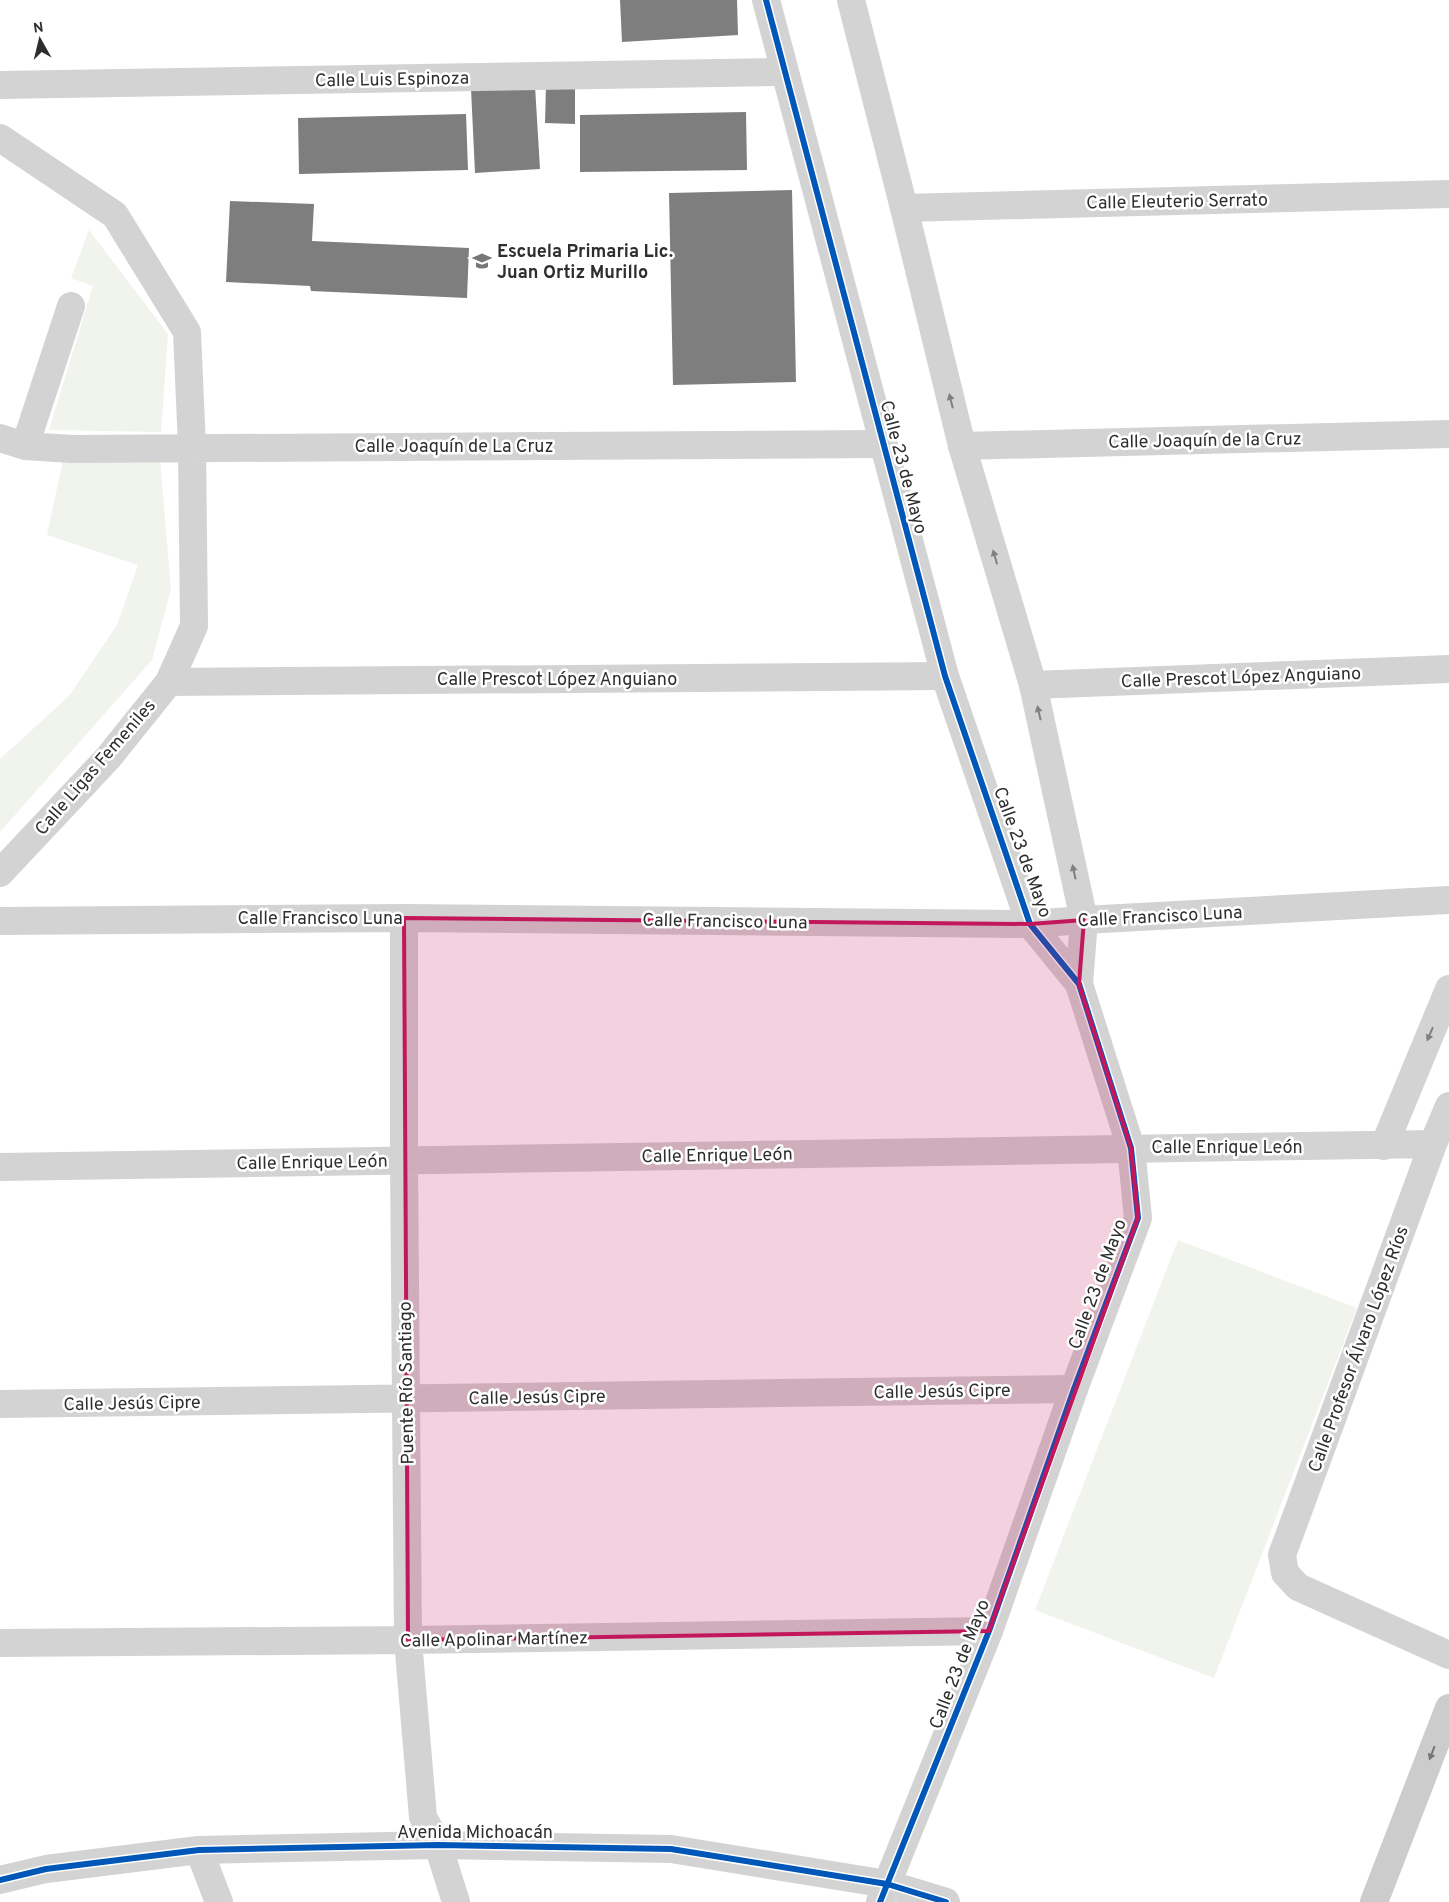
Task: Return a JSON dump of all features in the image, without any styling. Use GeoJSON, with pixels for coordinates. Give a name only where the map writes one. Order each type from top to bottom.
{"type":"FeatureCollection","features":[{"type":"Feature","properties":{"kind":"main road"},"geometry":{"type":"LineString","coordinates":[[1374,1902],[1449,1708]]}},
{"type":"Feature","properties":{"kind":"street","name":"Calle 23 de Mayo"},"geometry":{"type":"LineString","coordinates":[[766,0],[945,676],[1030,924],[1079,984],[1131,1148],[1138,1218],[1074,1389],[989,1631],[884,1893]]}},
{"type":"Feature","properties":{"kind":"street","name":"Calle 23 de Mayo"},"geometry":{"type":"LineString","coordinates":[[851,0],[962,446],[1033,685],[1084,920],[1079,984]]}},
{"type":"Feature","properties":{"kind":"street","name":"Calle Luis Espinoza"},"geometry":{"type":"LineString","coordinates":[[0,85],[784,72]]}},
{"type":"Feature","properties":{"kind":"street","name":"Calle Ligas Femeniles"},"geometry":{"type":"LineString","coordinates":[[0,138],[115,214],[187,332],[192,447],[194,626],[169,682],[108,758],[0,873]]}},
{"type":"Feature","properties":{"kind":"street","name":"Calle Eleuterio Serrato"},"geometry":{"type":"LineString","coordinates":[[904,208],[1449,194]]}},
{"type":"Feature","properties":{"kind":"street"},"geometry":{"type":"LineString","coordinates":[[0,438],[26,446],[71,306]]}},
{"type":"Feature","properties":{"kind":"street","name":"Calle Joaquín de la Cruz"},"geometry":{"type":"LineString","coordinates":[[962,446],[1449,434]]}},
{"type":"Feature","properties":{"kind":"street","name":"Calle Joaquín de La Cruz"},"geometry":{"type":"LineString","coordinates":[[26,446],[72,449],[883,444]]}},
{"type":"Feature","properties":{"kind":"street","name":"Calle Prescot López Anguiano"},"geometry":{"type":"LineString","coordinates":[[1033,685],[1449,669]]}},
{"type":"Feature","properties":{"kind":"street","name":"Calle Prescot López Anguiano"},"geometry":{"type":"LineString","coordinates":[[169,682],[945,676]]}},
{"type":"Feature","properties":{"kind":"street","name":"Calle Francisco Luna"},"geometry":{"type":"LineString","coordinates":[[0,920],[404,918],[1030,924],[1449,900]]}},
{"type":"Feature","properties":{"kind":"street","name":"Puente Río Santiago"},"geometry":{"type":"LineString","coordinates":[[404,918],[408,1640],[423,1818],[438,1845],[456,1902]]}},
{"type":"Feature","properties":{"kind":"street"},"geometry":{"type":"LineString","coordinates":[[1384,1146],[1449,988]]}},
{"type":"Feature","properties":{"kind":"street","name":"Calle Profesor Álvaro López Ríos"},"geometry":{"type":"LineString","coordinates":[[1449,1106],[1433,1144],[1282,1555],[1285,1573],[1298,1587],[1449,1655]]}},
{"type":"Feature","properties":{"kind":"street","name":"Calle Enrique León"},"geometry":{"type":"LineString","coordinates":[[0,1167],[1433,1144]]}},
{"type":"Feature","properties":{"kind":"street","name":"Calle Jesús Cipre"},"geometry":{"type":"LineString","coordinates":[[0,1404],[1074,1389]]}},
{"type":"Feature","properties":{"kind":"street","name":"Calle Apolinar Martínez"},"geometry":{"type":"LineString","coordinates":[[0,1643],[408,1640],[989,1631]]}},
{"type":"Feature","properties":{"kind":"street","name":"Avenida Michoacán"},"geometry":{"type":"LineString","coordinates":[[0,1880],[46,1868],[199,1850],[438,1845],[671,1849],[884,1893],[946,1902]]}},
{"type":"Feature","properties":{"kind":"street"},"geometry":{"type":"LineString","coordinates":[[199,1850],[218,1902]]}},
{"type":"Feature","properties":{"kind":"highlighted area"},"geometry":{"type":"Polygon","coordinates":[[[404,918],[1030,924],[1084,920],[1079,984],[1131,1148],[1138,1218],[989,1631],[408,1640],[404,918]]]}},
{"type":"Feature","properties":{"kind":"shaded area"},"geometry":{"type":"Polygon","coordinates":[[[89,230],[168,334],[161,432],[49,430],[93,286],[71,278],[89,230]]]}},
{"type":"Feature","properties":{"kind":"shaded area"},"geometry":{"type":"Polygon","coordinates":[[[64,455],[160,459],[171,589],[152,660],[0,832],[0,759],[69,696],[117,625],[138,565],[47,535],[64,455]]]}},
{"type":"Feature","properties":{"kind":"shaded area"},"geometry":{"type":"Polygon","coordinates":[[[1178,1240],[1357,1308],[1214,1678],[1035,1610],[1178,1240]]]}},
{"type":"Feature","properties":{"kind":"building"},"geometry":{"type":"Polygon","coordinates":[[[620,0],[737,0],[738,35],[622,42],[620,0]]]}},
{"type":"Feature","properties":{"kind":"building"},"geometry":{"type":"Polygon","coordinates":[[[546,85],[575,86],[575,124],[545,123],[546,85]]]}},
{"type":"Feature","properties":{"kind":"building"},"geometry":{"type":"Polygon","coordinates":[[[535,86],[540,169],[475,173],[471,89],[535,86]]]}},
{"type":"Feature","properties":{"kind":"building"},"geometry":{"type":"Polygon","coordinates":[[[746,112],[747,170],[580,172],[580,115],[746,112]]]}},
{"type":"Feature","properties":{"kind":"building"},"geometry":{"type":"Polygon","coordinates":[[[466,114],[468,170],[299,174],[298,118],[466,114]]]}},
{"type":"Feature","properties":{"kind":"building"},"geometry":{"type":"Polygon","coordinates":[[[792,190],[796,382],[673,385],[669,193],[792,190]]]}},
{"type":"Feature","properties":{"kind":"building"},"geometry":{"type":"Polygon","coordinates":[[[230,201],[314,204],[312,241],[469,248],[467,298],[311,291],[310,286],[226,282],[230,201]]]}},
{"type":"Feature","properties":{"kind":"cycle path"},"geometry":{"type":"LineString","coordinates":[[766,0],[945,676],[1030,924],[1079,984],[1131,1148],[1138,1218],[1074,1389],[989,1631],[880,1902]]}},
{"type":"Feature","properties":{"kind":"cycle path"},"geometry":{"type":"LineString","coordinates":[[0,1880],[46,1869],[199,1850],[438,1845],[671,1849],[887,1884],[946,1902]]}},
{"type":"Feature","properties":{"kind":"place","name":"Escuela Primaria Lic. Juan Ortiz Murillo"},"geometry":{"type":"Point","coordinates":[482,261]}}]}
